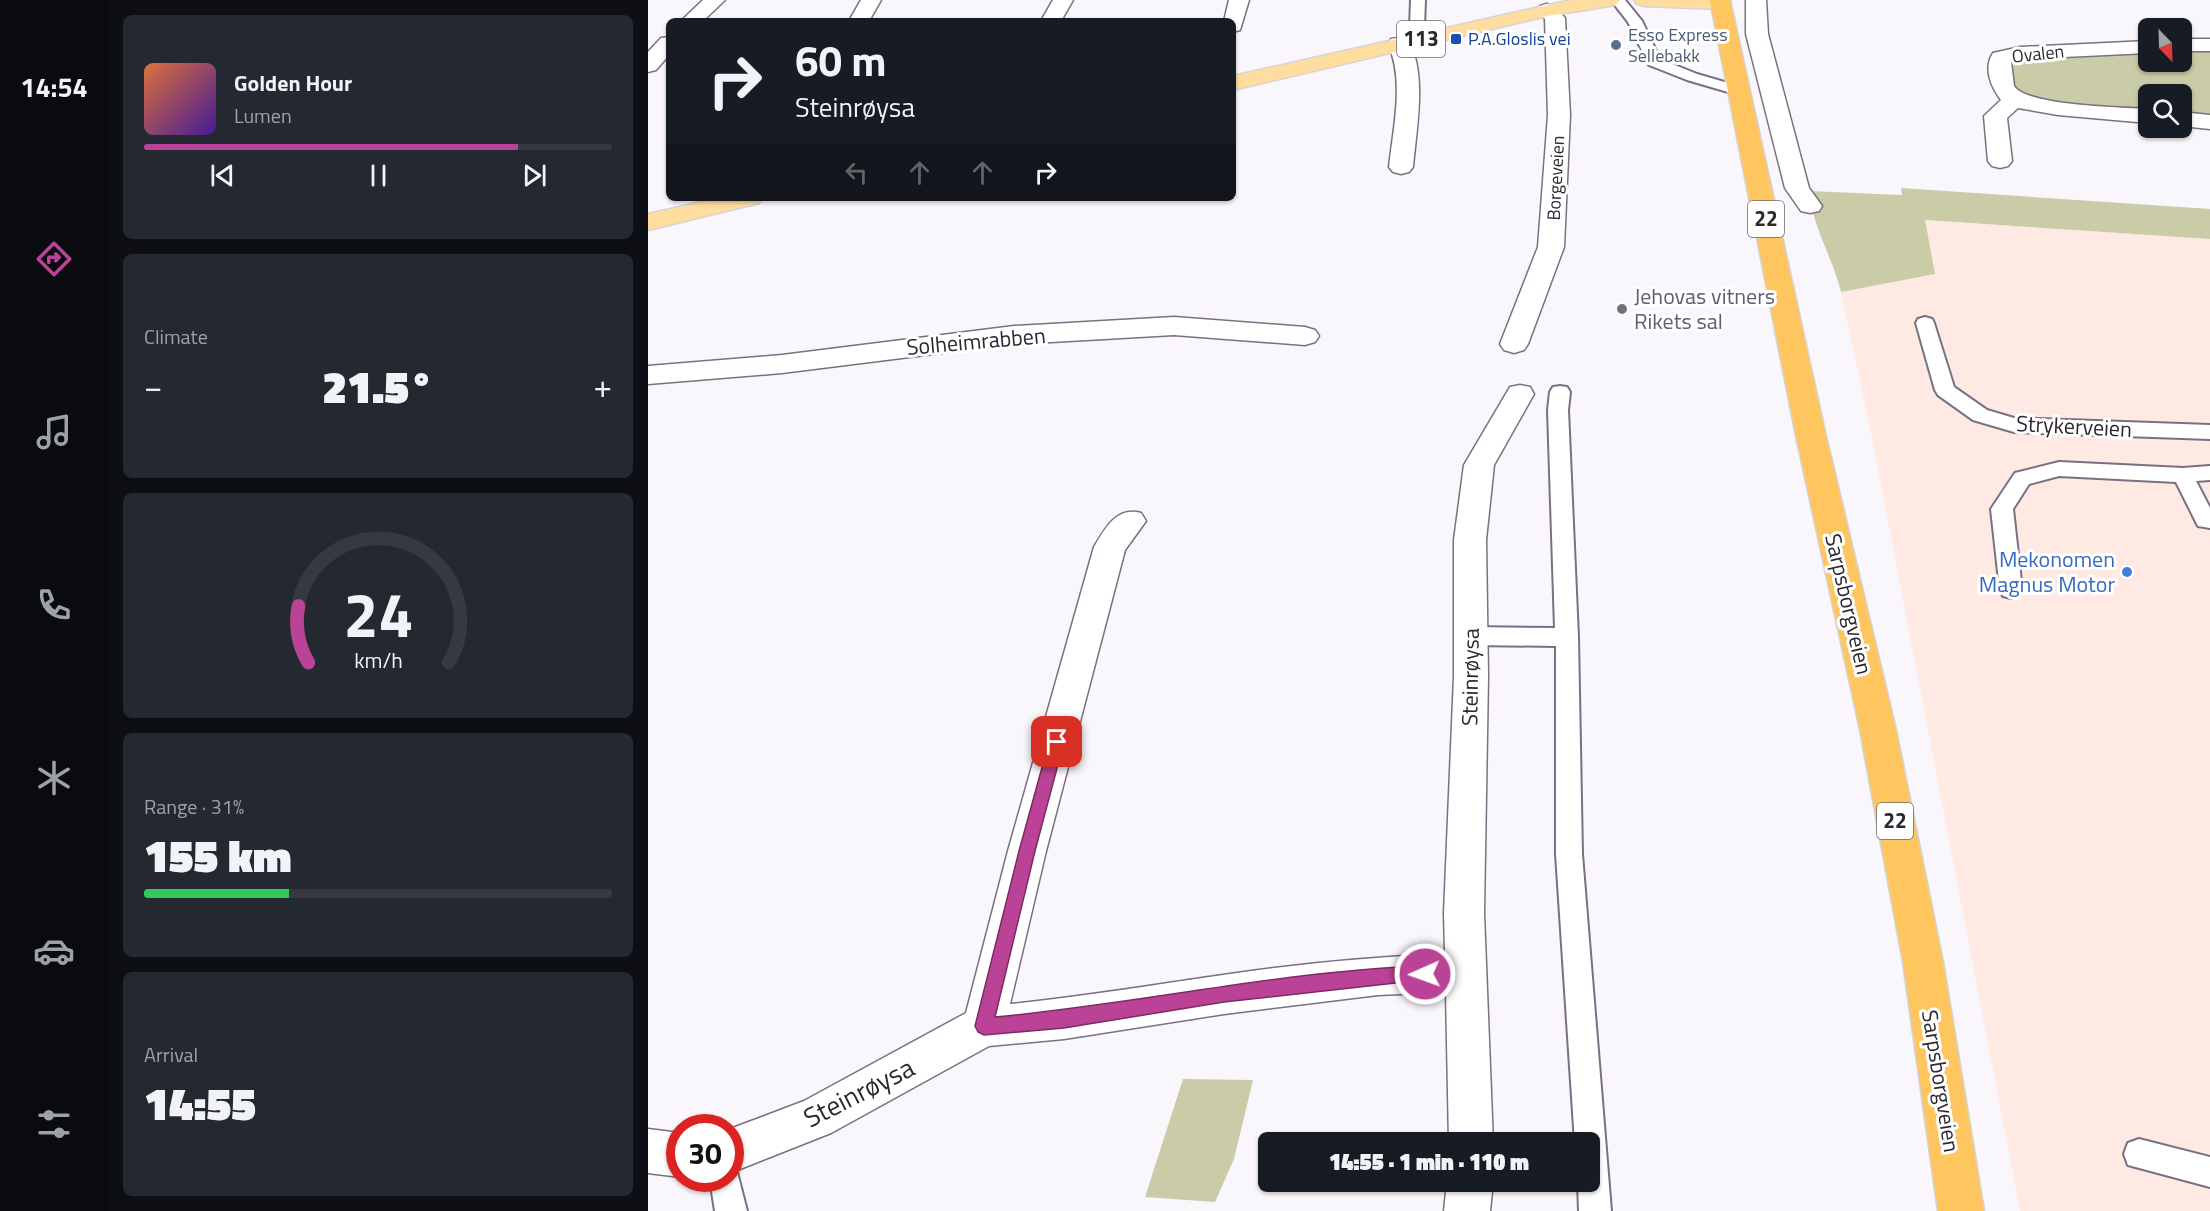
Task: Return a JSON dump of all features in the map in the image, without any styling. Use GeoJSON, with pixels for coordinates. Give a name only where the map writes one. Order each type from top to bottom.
{"type":"FeatureCollection","features":[{"type":"Feature","properties":{"kind":"highway","name":"Sarpsborgveien"},"geometry":{"type":"LineString","coordinates":[[1721,2],[1811,435],[1878,730],[1923,962],[1960,1211]]}},
{"type":"Feature","properties":{"kind":"main road","name":"113"},"geometry":{"type":"LineString","coordinates":[[1236,82],[1546,10],[1610,0]]}},
{"type":"Feature","properties":{"kind":"main road"},"geometry":{"type":"LineString","coordinates":[[1644,0],[1721,2]]}},
{"type":"Feature","properties":{"kind":"main road"},"geometry":{"type":"LineString","coordinates":[[648,222],[737,201]]}},
{"type":"Feature","properties":{"kind":"street"},"geometry":{"type":"LineString","coordinates":[[694,18],[715,0]]}},
{"type":"Feature","properties":{"kind":"street"},"geometry":{"type":"LineString","coordinates":[[861,18],[871,0]]}},
{"type":"Feature","properties":{"kind":"street"},"geometry":{"type":"LineString","coordinates":[[1053,18],[1063,0]]}},
{"type":"Feature","properties":{"kind":"street"},"geometry":{"type":"LineString","coordinates":[[1235,18],[1239,0]]}},
{"type":"Feature","properties":{"kind":"street"},"geometry":{"type":"LineString","coordinates":[[1756,0],[1757,34],[1770,88],[1797,188],[1810,206]]}},
{"type":"Feature","properties":{"kind":"street","name":"Borgeveien"},"geometry":{"type":"LineString","coordinates":[[1514,344],[1551,248],[1559,115],[1555,18],[1546,10]]}},
{"type":"Feature","properties":{"kind":"street"},"geometry":{"type":"LineString","coordinates":[[1399,44],[1405,51],[1407,102],[1401,167]]}},
{"type":"Feature","properties":{"kind":"street"},"geometry":{"type":"LineString","coordinates":[[2192,45],[2210,45]]}},
{"type":"Feature","properties":{"kind":"street"},"geometry":{"type":"LineString","coordinates":[[648,65],[666,46]]}},
{"type":"Feature","properties":{"kind":"street","name":"Ovalen"},"geometry":{"type":"LineString","coordinates":[[2138,47],[2020,53],[2001,58],[1999,69],[2003,88],[2014,99],[2039,105],[2138,115]]}},
{"type":"Feature","properties":{"kind":"street"},"geometry":{"type":"LineString","coordinates":[[2000,160],[1995,116],[2014,99]]}},
{"type":"Feature","properties":{"kind":"street"},"geometry":{"type":"LineString","coordinates":[[2192,120],[2210,122]]}},
{"type":"Feature","properties":{"kind":"street","name":"Solheimrabben"},"geometry":{"type":"LineString","coordinates":[[648,375],[782,364],[880,350],[1025,335],[1174,327],[1305,336]]}},
{"type":"Feature","properties":{"kind":"street","name":"Steinrøysa"},"geometry":{"type":"LineString","coordinates":[[1471,1132],[1464,913],[1471,636],[1470,540],[1479,465],[1520,394]]}},
{"type":"Feature","properties":{"kind":"street"},"geometry":{"type":"LineString","coordinates":[[984,1026],[1027,851],[1110,547],[1130,521]]}},
{"type":"Feature","properties":{"kind":"street","name":"Steinrøysa"},"geometry":{"type":"LineString","coordinates":[[744,1146],[816,1118],[984,1026],[1064,1019],[1224,994],[1378,975],[1466,972]]}},
{"type":"Feature","properties":{"kind":"street"},"geometry":{"type":"LineString","coordinates":[[648,1150],[666,1153]]}},
{"type":"Feature","properties":{"kind":"street"},"geometry":{"type":"LineString","coordinates":[[1467,1211],[1469,1192]]}},
{"type":"Feature","properties":{"kind":"lane"},"geometry":{"type":"LineString","coordinates":[[1418,0],[1417,27],[1427,38]]}},
{"type":"Feature","properties":{"kind":"lane"},"geometry":{"type":"LineString","coordinates":[[1618,0],[1635,21],[1654,62],[1692,77],[1740,91]]}},
{"type":"Feature","properties":{"kind":"lane","name":"Strykerveien"},"geometry":{"type":"LineString","coordinates":[[1925,323],[1945,390],[1980,415],[2014,425],[2210,432]]}},
{"type":"Feature","properties":{"kind":"lane"},"geometry":{"type":"LineString","coordinates":[[1560,392],[1558,410],[1567,637],[1569,854],[1595,1211]]}},
{"type":"Feature","properties":{"kind":"lane","name":"Strykerveien"},"geometry":{"type":"LineString","coordinates":[[2011,590],[2002,509],[2022,478],[2059,469],[2183,475],[2210,473]]}},
{"type":"Feature","properties":{"kind":"lane"},"geometry":{"type":"LineString","coordinates":[[2183,475],[2206,521]]}},
{"type":"Feature","properties":{"kind":"lane"},"geometry":{"type":"LineString","coordinates":[[1471,636],[1567,637]]}},
{"type":"Feature","properties":{"kind":"lane"},"geometry":{"type":"LineString","coordinates":[[2139,1154],[2210,1172]]}},
{"type":"Feature","properties":{"kind":"lane"},"geometry":{"type":"LineString","coordinates":[[727,1192],[731,1211]]}},
{"type":"Feature","properties":{"kind":"shaded area"},"geometry":{"type":"Polygon","coordinates":[[[1924,220],[2210,239],[2210,1211],[2020,1211],[1870,428],[1841,292],[1934,274],[1924,220]]]}},
{"type":"Feature","properties":{"kind":"green space"},"geometry":{"type":"Polygon","coordinates":[[[2192,49],[2210,50],[2210,115],[2192,114],[2192,84],[2138,84],[2138,109],[2080,106],[2029,96],[2016,88],[2008,70],[2022,58],[2138,52],[2138,72],[2192,72],[2192,49]]]}},
{"type":"Feature","properties":{"kind":"green space"},"geometry":{"type":"Polygon","coordinates":[[[1901,188],[2210,209],[2210,239],[1925,220],[1935,274],[1841,292],[1814,217],[1809,191],[1902,195],[1901,188]]]}},
{"type":"Feature","properties":{"kind":"green space"},"geometry":{"type":"Polygon","coordinates":[[[1183,1079],[1253,1080],[1234,1159],[1215,1202],[1145,1197],[1183,1079]]]}},
{"type":"Feature","properties":{"kind":"place","name":"P.A.Gloslis vei"},"geometry":{"type":"Point","coordinates":[1456,39]}},
{"type":"Feature","properties":{"kind":"place","name":"Esso Express Sellebakk"},"geometry":{"type":"Point","coordinates":[1616,45]}},
{"type":"Feature","properties":{"kind":"place","name":"Jehovas vitners Rikets sal"},"geometry":{"type":"Point","coordinates":[1622,309]}},
{"type":"Feature","properties":{"kind":"place","name":"Mekonomen Magnus Motor"},"geometry":{"type":"Point","coordinates":[2127,572]}},
{"type":"Feature","properties":{"kind":"route"},"geometry":{"type":"LineString","coordinates":[[1057,742],[1027,851],[984,1026],[1064,1019],[1224,994],[1378,975],[1425,974]]}}]}
